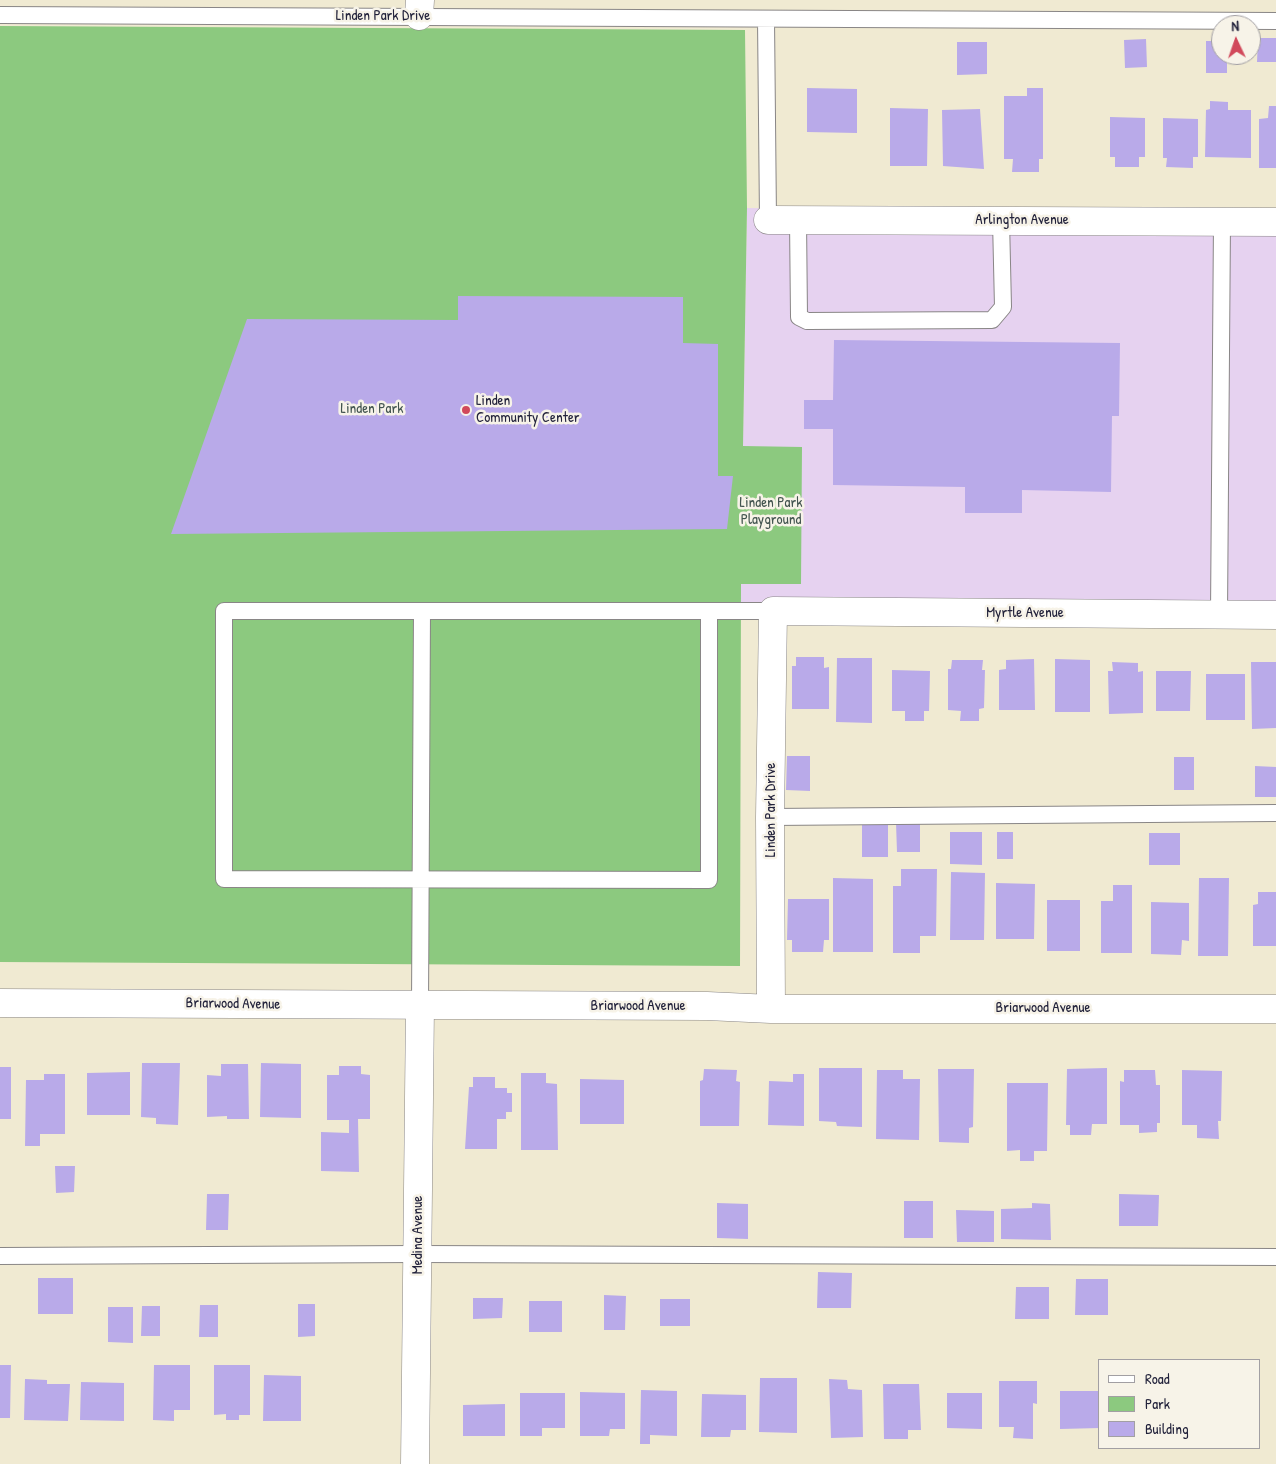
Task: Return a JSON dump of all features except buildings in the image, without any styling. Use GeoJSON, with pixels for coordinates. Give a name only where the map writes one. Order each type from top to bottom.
{"type":"FeatureCollection","features":[{"type":"Feature","properties":{"kind":"street","name":"Arlington Avenue"},"geometry":{"type":"LineString","coordinates":[[768,220],[1276,222]]}},
{"type":"Feature","properties":{"kind":"street","name":"Myrtle Avenue"},"geometry":{"type":"LineString","coordinates":[[773,611],[1276,615]]}},
{"type":"Feature","properties":{"kind":"street","name":"Linden Park Drive"},"geometry":{"type":"LineString","coordinates":[[771,1009],[770,817],[773,611]]}},
{"type":"Feature","properties":{"kind":"street","name":"Briarwood Avenue"},"geometry":{"type":"LineString","coordinates":[[0,1002],[420,1006],[707,1006],[771,1009],[1276,1009]]}},
{"type":"Feature","properties":{"kind":"street","name":"Medina Avenue"},"geometry":{"type":"LineString","coordinates":[[415,1464],[420,1006]]}},
{"type":"Feature","properties":{"kind":"lane","name":"Linden Park Drive"},"geometry":{"type":"LineString","coordinates":[[0,15],[420,8],[766,19],[1276,22]]}},
{"type":"Feature","properties":{"kind":"lane"},"geometry":{"type":"LineString","coordinates":[[766,19],[768,220]]}},
{"type":"Feature","properties":{"kind":"lane"},"geometry":{"type":"LineString","coordinates":[[798,220],[799,317],[807,321],[992,320],[1003,307],[1001,220]]}},
{"type":"Feature","properties":{"kind":"lane"},"geometry":{"type":"LineString","coordinates":[[1219,614],[1222,221]]}},
{"type":"Feature","properties":{"kind":"lane"},"geometry":{"type":"LineString","coordinates":[[709,611],[709,880],[224,879],[224,611],[422,611],[709,611],[773,611]]}},
{"type":"Feature","properties":{"kind":"lane"},"geometry":{"type":"LineString","coordinates":[[420,1006],[422,611]]}},
{"type":"Feature","properties":{"kind":"lane"},"geometry":{"type":"LineString","coordinates":[[770,817],[1276,814]]}},
{"type":"Feature","properties":{"kind":"lane"},"geometry":{"type":"LineString","coordinates":[[0,1256],[418,1254],[1276,1257]]}},
{"type":"Feature","properties":{"kind":"shaded area"},"geometry":{"type":"Polygon","coordinates":[[[747,208],[1276,215],[1276,618],[740,610],[747,208]]]}},
{"type":"Feature","properties":{"kind":"green space","name":"Linden Park"},"geometry":{"type":"Polygon","coordinates":[[[0,26],[745,30],[747,208],[743,446],[802,447],[801,584],[741,584],[740,966],[0,962],[0,26]]]}},
{"type":"Feature","properties":{"kind":"place","name":"Linden Community Center"},"geometry":{"type":"Point","coordinates":[466,410]}},
{"type":"Feature","properties":{"kind":"park label","name":"Linden Park Playground"},"geometry":{"type":"Point","coordinates":[771,512]}}]}
